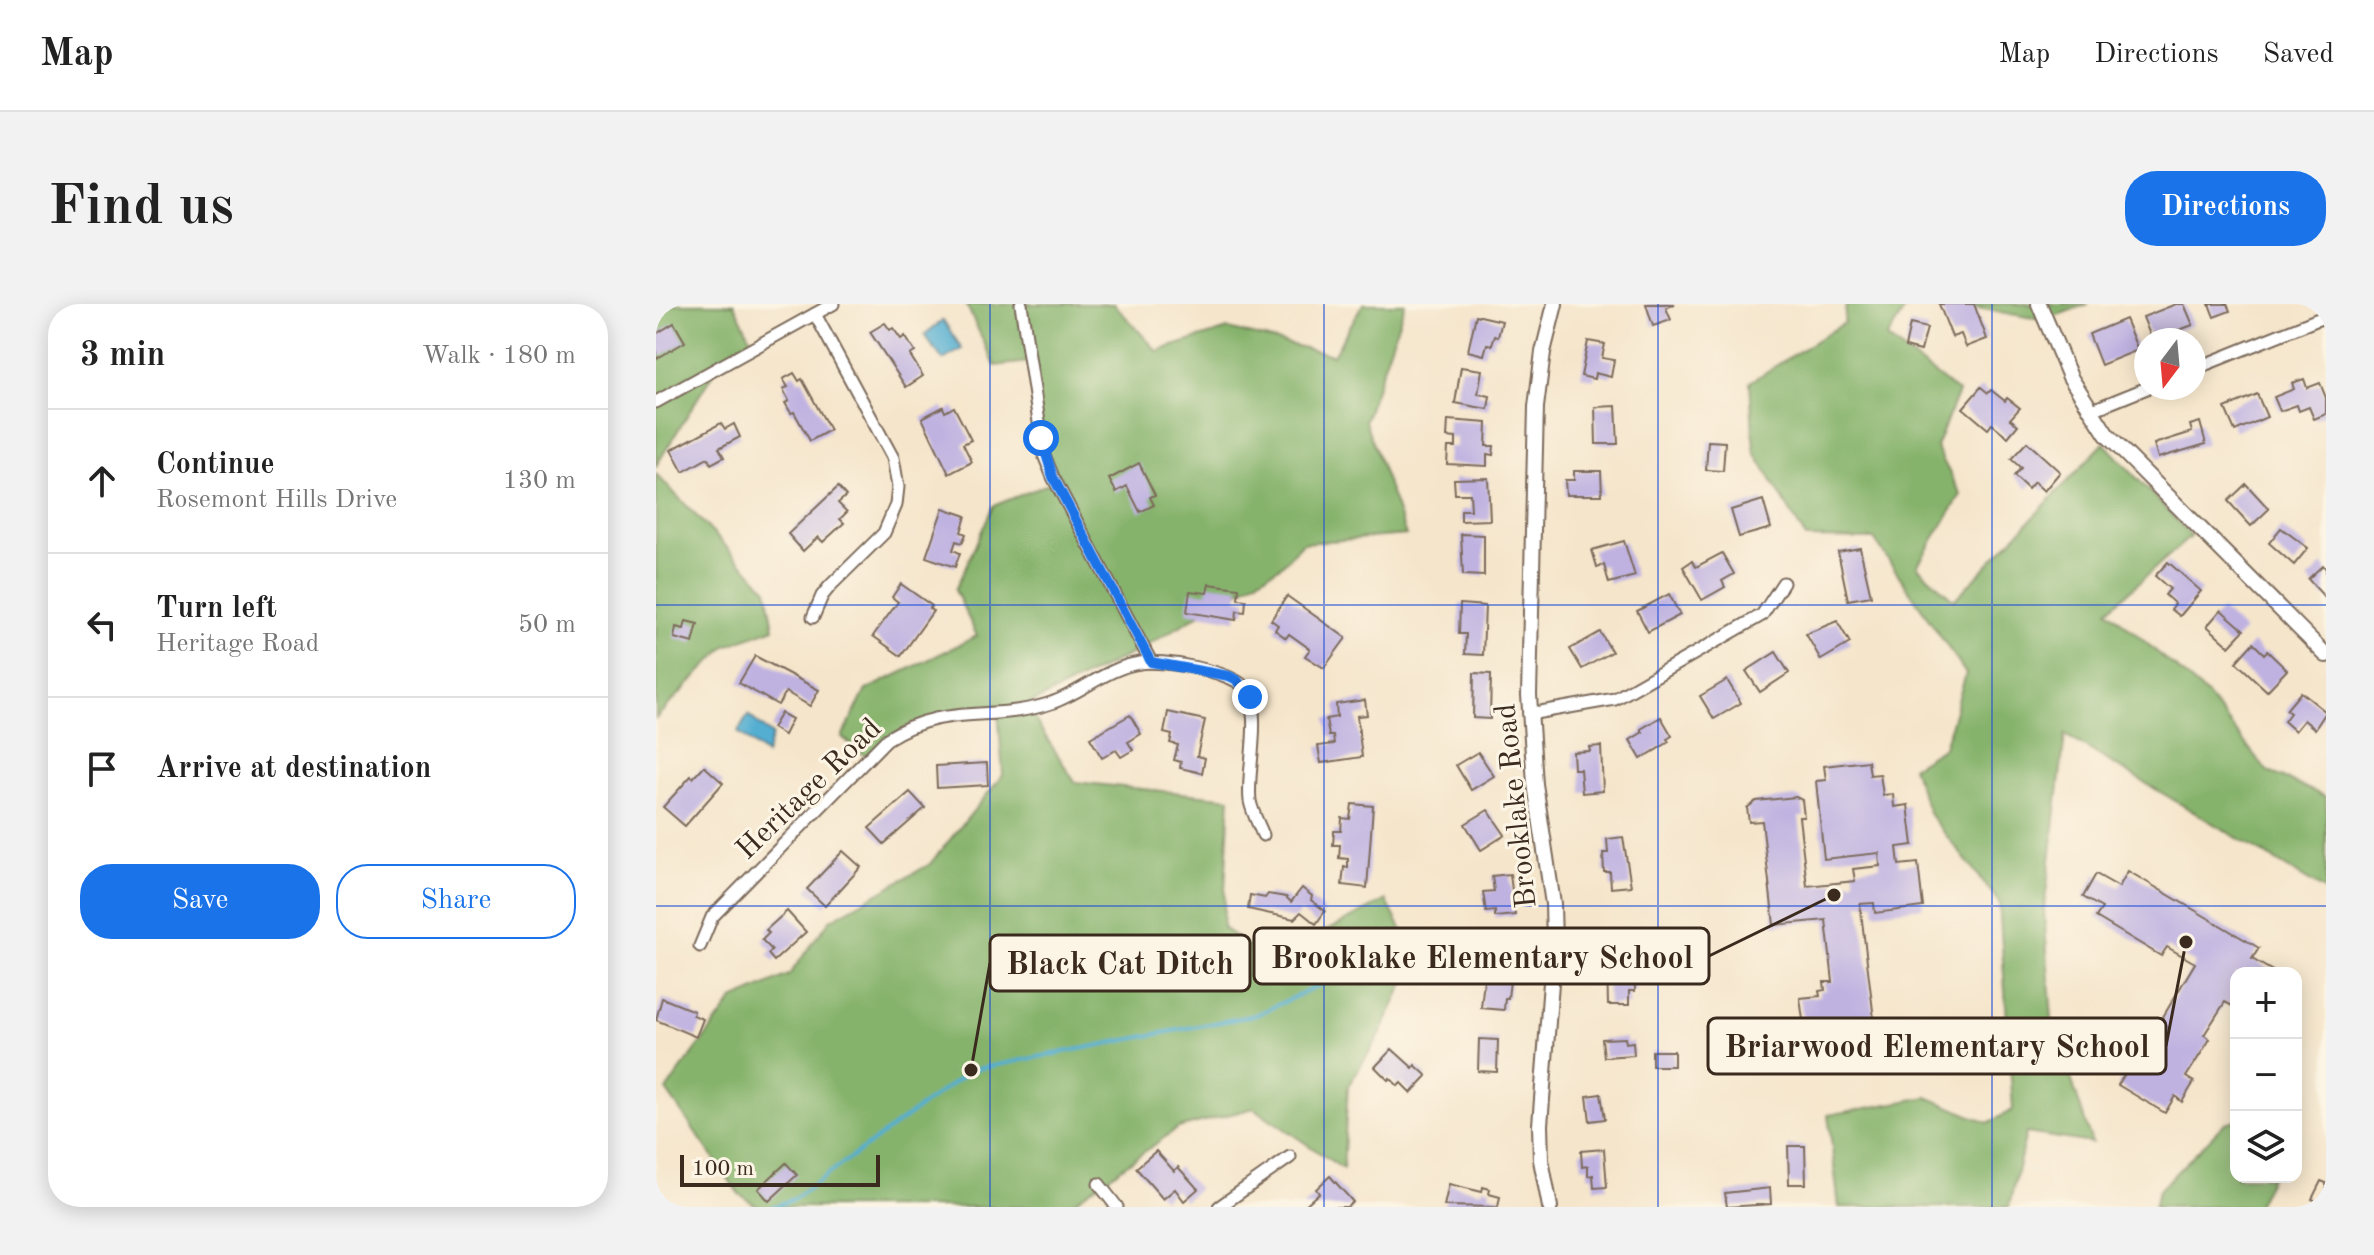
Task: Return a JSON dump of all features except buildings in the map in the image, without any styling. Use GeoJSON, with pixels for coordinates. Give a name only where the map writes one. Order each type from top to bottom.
{"type":"FeatureCollection","features":[{"type":"Feature","properties":{"kind":"street"},"geometry":{"type":"LineString","coordinates":[[656,402],[833,304]]}},
{"type":"Feature","properties":{"kind":"street"},"geometry":{"type":"LineString","coordinates":[[1021,304],[1044,455],[1151,662]]}},
{"type":"Feature","properties":{"kind":"street","name":"Brooklake Road"},"geometry":{"type":"LineString","coordinates":[[1550,1207],[1540,1134],[1554,944],[1553,904],[1535,784],[1529,714],[1536,407],[1543,352],[1555,304]]}},
{"type":"Feature","properties":{"kind":"street"},"geometry":{"type":"LineString","coordinates":[[2039,304],[2070,377],[2090,411],[2125,454],[2326,655]]}},
{"type":"Feature","properties":{"kind":"street"},"geometry":{"type":"LineString","coordinates":[[813,617],[830,586],[884,533],[896,505],[898,487],[893,458],[815,314]]}},
{"type":"Feature","properties":{"kind":"street"},"geometry":{"type":"LineString","coordinates":[[2206,364],[2326,316]]}},
{"type":"Feature","properties":{"kind":"street"},"geometry":{"type":"LineString","coordinates":[[2090,411],[2134,393]]}},
{"type":"Feature","properties":{"kind":"street"},"geometry":{"type":"LineString","coordinates":[[1529,714],[1615,699],[1762,615],[1783,583]]}},
{"type":"Feature","properties":{"kind":"street","name":"Heritage Road"},"geometry":{"type":"LineString","coordinates":[[700,946],[712,917],[887,739],[919,722],[940,717],[1048,705],[1123,667],[1151,662],[1229,676],[1246,689],[1252,706],[1250,802],[1263,835]]}},
{"type":"Feature","properties":{"kind":"street"},"geometry":{"type":"LineString","coordinates":[[1219,1207],[1290,1157]]}},
{"type":"Feature","properties":{"kind":"street"},"geometry":{"type":"LineString","coordinates":[[1099,1184],[1117,1207]]}},
{"type":"Feature","properties":{"kind":"green space"},"geometry":{"type":"Polygon","coordinates":[[[656,304],[734,304],[753,343],[720,362],[656,466],[656,304]]]}},
{"type":"Feature","properties":{"kind":"green space"},"geometry":{"type":"Polygon","coordinates":[[[966,304],[1114,304],[1157,351],[1228,329],[1333,355],[1363,304],[1405,304],[1365,421],[1406,535],[1303,543],[1281,566],[1141,649],[1026,706],[1075,782],[1230,798],[1223,928],[1270,960],[1386,900],[1416,957],[1381,1033],[1348,1086],[1343,1169],[1254,1108],[1178,1128],[1066,1207],[759,1207],[739,1194],[666,1090],[733,1000],[789,975],[830,920],[930,864],[1003,775],[998,711],[913,723],[865,756],[842,737],[866,690],[977,636],[955,590],[993,506],[1053,482],[1029,362],[995,366],[966,304]]]}},
{"type":"Feature","properties":{"kind":"green space"},"geometry":{"type":"Polygon","coordinates":[[[1846,304],[1908,304],[1887,338],[1958,392],[1936,447],[1961,495],[1917,566],[1954,600],[2104,443],[2191,536],[2108,610],[2207,695],[2267,771],[2326,797],[2326,891],[2065,735],[2044,911],[2052,1019],[2092,1143],[2026,1133],[2009,1207],[1839,1207],[1828,1115],[1927,1097],[1988,1123],[2013,1110],[1999,902],[1930,815],[1912,767],[1944,747],[1966,674],[1874,539],[1806,538],[1754,451],[1750,382],[1844,323],[1846,304]]]}},
{"type":"Feature","properties":{"kind":"green space"},"geometry":{"type":"Polygon","coordinates":[[[1956,304],[2088,304],[2044,320],[1956,304]]]}},
{"type":"Feature","properties":{"kind":"green space"},"geometry":{"type":"Polygon","coordinates":[[[656,474],[767,589],[774,628],[726,646],[656,718],[656,474]]]}},
{"type":"Feature","properties":{"kind":"green space"},"geometry":{"type":"Polygon","coordinates":[[[2230,1122],[2230,1183],[2268,1183],[2256,1207],[2154,1207],[2159,1190],[2225,1123],[2230,1122]]]}},
{"type":"Feature","properties":{"kind":"water"},"geometry":{"type":"Polygon","coordinates":[[[943,320],[962,349],[943,360],[924,335],[943,320]]]}},
{"type":"Feature","properties":{"kind":"water"},"geometry":{"type":"Polygon","coordinates":[[[748,715],[772,735],[766,755],[738,732],[748,715]]]}},
{"type":"Feature","properties":{"kind":"waterway"},"geometry":{"type":"LineString","coordinates":[[772,1207],[794,1199],[971,1070],[1256,1015],[1403,946]]}},
{"type":"Feature","properties":{"kind":"place","name":"Brooklake Elementary School"},"geometry":{"type":"Point","coordinates":[1834,895]}},
{"type":"Feature","properties":{"kind":"place","name":"Briarwood Elementary School"},"geometry":{"type":"Point","coordinates":[2186,942]}},
{"type":"Feature","properties":{"kind":"place","name":"Black Cat Ditch"},"geometry":{"type":"Point","coordinates":[971,1070]}},
{"type":"Feature","properties":{"kind":"route"},"geometry":{"type":"LineString","coordinates":[[1041,438],[1053,477],[1151,662],[1229,676],[1237,680],[1250,697]]}}]}
